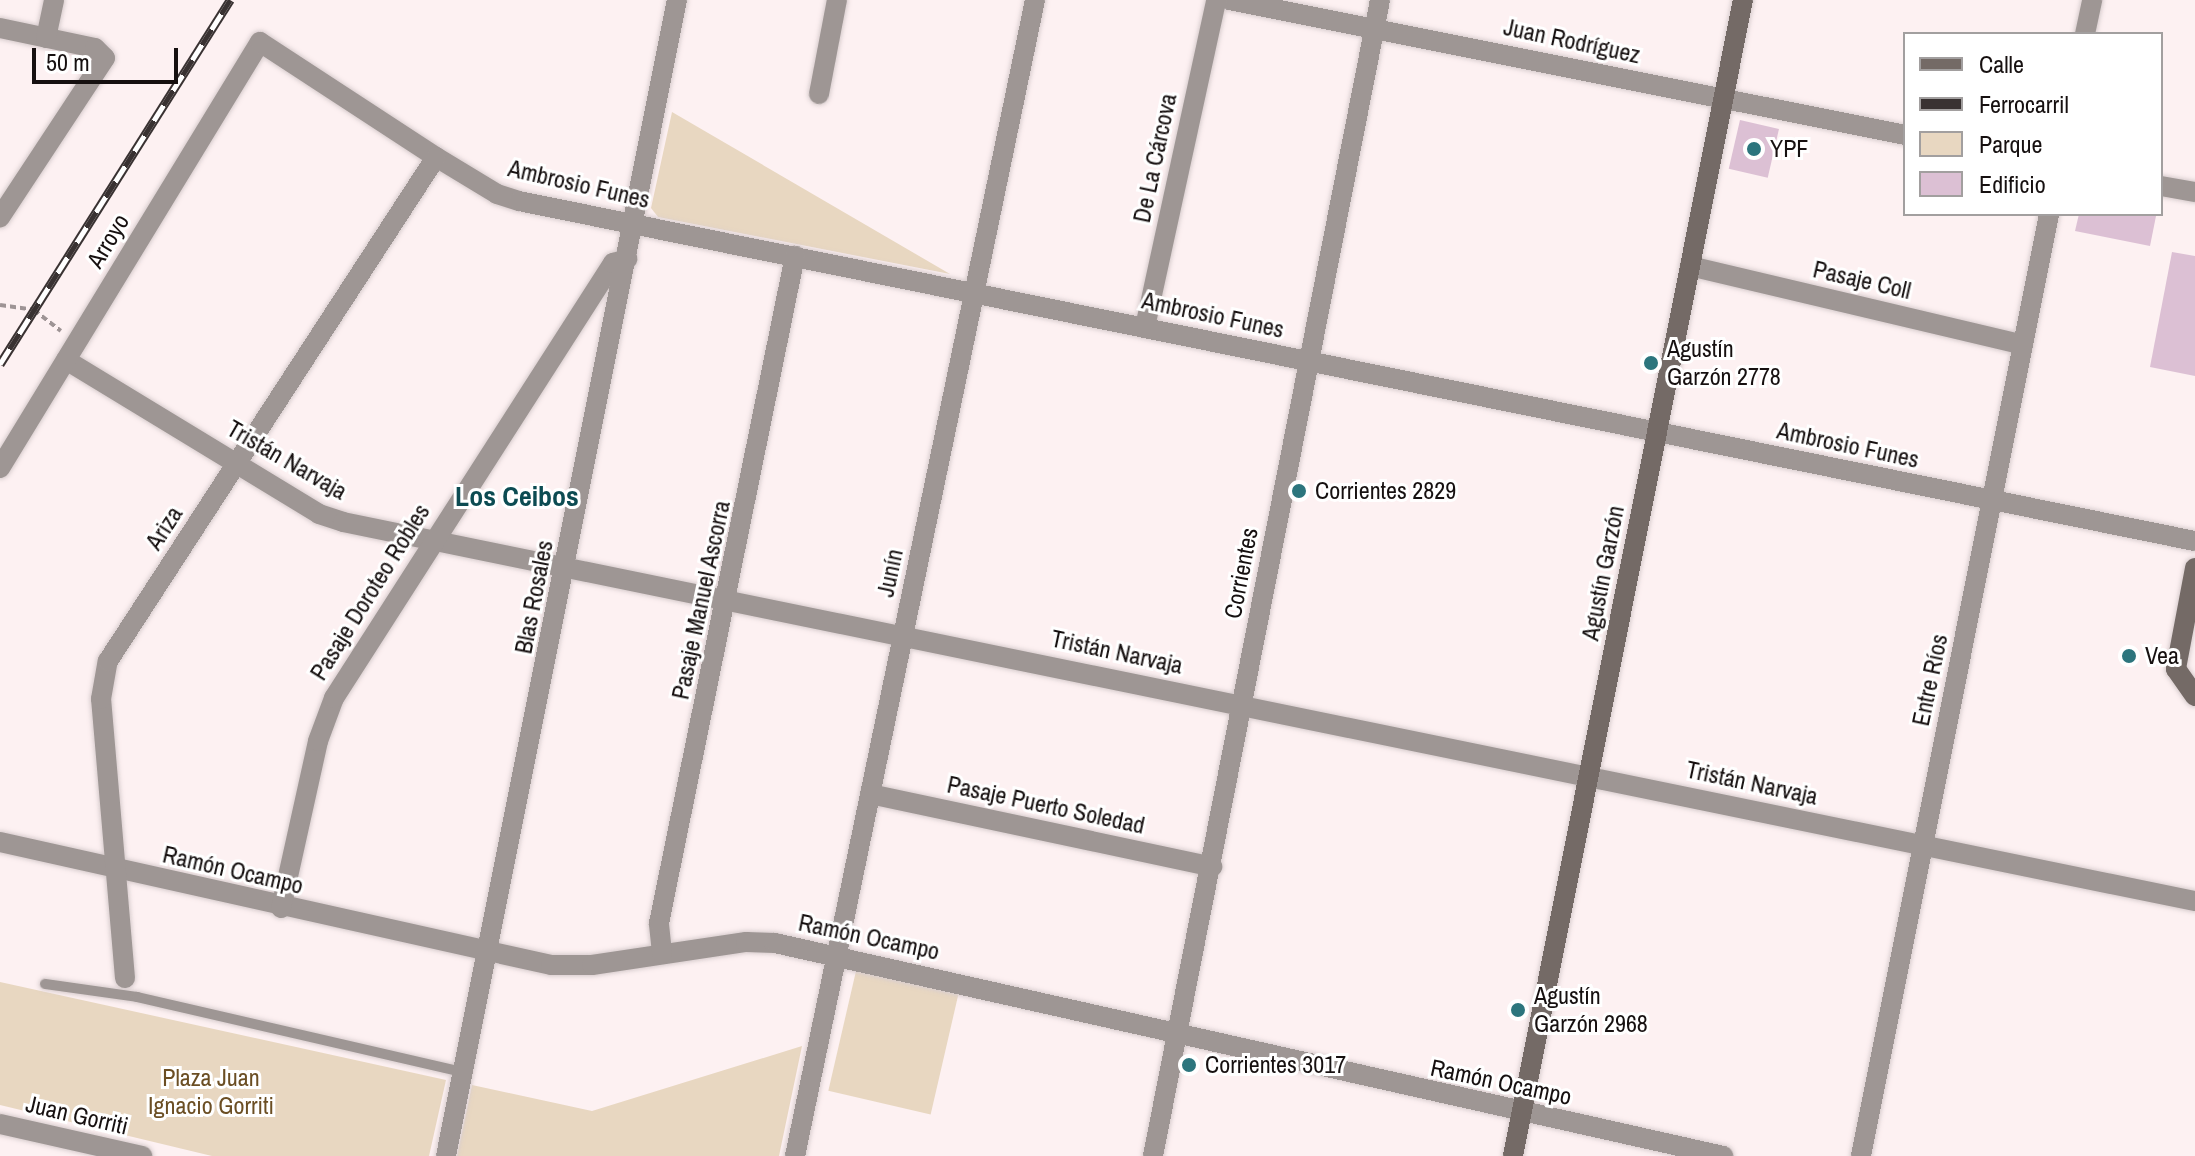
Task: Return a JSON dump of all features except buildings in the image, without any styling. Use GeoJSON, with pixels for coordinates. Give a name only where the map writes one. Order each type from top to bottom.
{"type":"FeatureCollection","features":[{"type":"Feature","properties":{"kind":"main road","name":"Agustín Garzón"},"geometry":{"type":"LineString","coordinates":[[1513,1156],[1743,0]]}},
{"type":"Feature","properties":{"kind":"main road"},"geometry":{"type":"LineString","coordinates":[[2194,693],[2176,669],[2195,568]]}},
{"type":"Feature","properties":{"kind":"street"},"geometry":{"type":"LineString","coordinates":[[46,38],[54,0]]}},
{"type":"Feature","properties":{"kind":"street","name":"Blas Rosales"},"geometry":{"type":"LineString","coordinates":[[446,1156],[635,224],[677,0]]}},
{"type":"Feature","properties":{"kind":"street"},"geometry":{"type":"LineString","coordinates":[[819,94],[837,0]]}},
{"type":"Feature","properties":{"kind":"street","name":"Junín"},"geometry":{"type":"LineString","coordinates":[[795,1156],[1035,0]]}},
{"type":"Feature","properties":{"kind":"street","name":"De La Cárcova"},"geometry":{"type":"LineString","coordinates":[[1145,327],[1216,0]]}},
{"type":"Feature","properties":{"kind":"street","name":"Juan Rodríguez"},"geometry":{"type":"LineString","coordinates":[[1229,0],[1903,135]]}},
{"type":"Feature","properties":{"kind":"street","name":"Corrientes"},"geometry":{"type":"LineString","coordinates":[[1153,1156],[1380,0]]}},
{"type":"Feature","properties":{"kind":"street"},"geometry":{"type":"LineString","coordinates":[[2085,32],[2092,0]]}},
{"type":"Feature","properties":{"kind":"street"},"geometry":{"type":"LineString","coordinates":[[0,28],[95,48],[105,58],[0,217]]}},
{"type":"Feature","properties":{"kind":"street","name":"Ambrosio Funes"},"geometry":{"type":"LineString","coordinates":[[260,42],[497,194],[1309,363],[2195,541]]}},
{"type":"Feature","properties":{"kind":"street","name":"Arroyo"},"geometry":{"type":"LineString","coordinates":[[0,468],[260,42]]}},
{"type":"Feature","properties":{"kind":"street","name":"Ariza"},"geometry":{"type":"LineString","coordinates":[[125,978],[114,869],[102,679],[108,661],[436,157]]}},
{"type":"Feature","properties":{"kind":"street"},"geometry":{"type":"LineString","coordinates":[[2163,186],[2195,192]]}},
{"type":"Feature","properties":{"kind":"street","name":"Entre Ríos"},"geometry":{"type":"LineString","coordinates":[[1861,1156],[1994,502],[2049,216]]}},
{"type":"Feature","properties":{"kind":"street","name":"Pasaje Manuel Ascorra"},"geometry":{"type":"LineString","coordinates":[[662,953],[659,923],[728,598],[795,256]]}},
{"type":"Feature","properties":{"kind":"street","name":"Pasaje Doroteo Robles"},"geometry":{"type":"LineString","coordinates":[[281,908],[324,717],[432,541],[613,263],[627,259]]}},
{"type":"Feature","properties":{"kind":"street","name":"Pasaje Coll"},"geometry":{"type":"LineString","coordinates":[[1690,266],[2023,345]]}},
{"type":"Feature","properties":{"kind":"street","name":"Tristán Narvaja"},"geometry":{"type":"LineString","coordinates":[[70,353],[319,514],[432,541],[728,598],[2195,901]]}},
{"type":"Feature","properties":{"kind":"street","name":"Pasaje Puerto Soledad"},"geometry":{"type":"LineString","coordinates":[[870,794],[1212,867]]}},
{"type":"Feature","properties":{"kind":"street","name":"Ramón Ocampo"},"geometry":{"type":"LineString","coordinates":[[0,842],[487,954],[570,967],[757,941],[837,955],[1177,1036],[1723,1156]]}},
{"type":"Feature","properties":{"kind":"street","name":"Juan Gorriti"},"geometry":{"type":"LineString","coordinates":[[0,1124],[94,1151],[142,1156]]}},
{"type":"Feature","properties":{"kind":"lane"},"geometry":{"type":"LineString","coordinates":[[45,984],[137,997],[463,1072]]}},
{"type":"Feature","properties":{"kind":"path"},"geometry":{"type":"LineString","coordinates":[[0,305],[45,315],[70,353]]}},
{"type":"Feature","properties":{"kind":"green space"},"geometry":{"type":"Polygon","coordinates":[[[672,112],[950,274],[658,217],[651,208],[672,112]]]}},
{"type":"Feature","properties":{"kind":"green space"},"geometry":{"type":"Polygon","coordinates":[[[856,971],[958,995],[931,1114],[828,1091],[856,971]]]}},
{"type":"Feature","properties":{"kind":"green space","name":"Plaza Juan Ignacio Gorriti"},"geometry":{"type":"Polygon","coordinates":[[[0,982],[446,1080],[429,1156],[212,1156],[0,1105],[0,982]]]}},
{"type":"Feature","properties":{"kind":"green space"},"geometry":{"type":"Polygon","coordinates":[[[802,1046],[779,1156],[457,1156],[472,1085],[592,1111],[802,1046]]]}},
{"type":"Feature","properties":{"kind":"railway"},"geometry":{"type":"LineString","coordinates":[[0,364],[230,0]]}},
{"type":"Feature","properties":{"kind":"place","name":"YPF"},"geometry":{"type":"Point","coordinates":[1754,149]}},
{"type":"Feature","properties":{"kind":"place","name":"Agustín Garzón 2778"},"geometry":{"type":"Point","coordinates":[1651,363]}},
{"type":"Feature","properties":{"kind":"place","name":"Corrientes 2829"},"geometry":{"type":"Point","coordinates":[1299,491]}},
{"type":"Feature","properties":{"kind":"place","name":"Vea"},"geometry":{"type":"Point","coordinates":[2129,656]}},
{"type":"Feature","properties":{"kind":"place","name":"Agustín Garzón 2968"},"geometry":{"type":"Point","coordinates":[1518,1010]}},
{"type":"Feature","properties":{"kind":"place","name":"Corrientes 3017"},"geometry":{"type":"Point","coordinates":[1189,1065]}},
{"type":"Feature","properties":{"kind":"district","name":"Los Ceibos"},"geometry":{"type":"Point","coordinates":[517,496]}}]}
